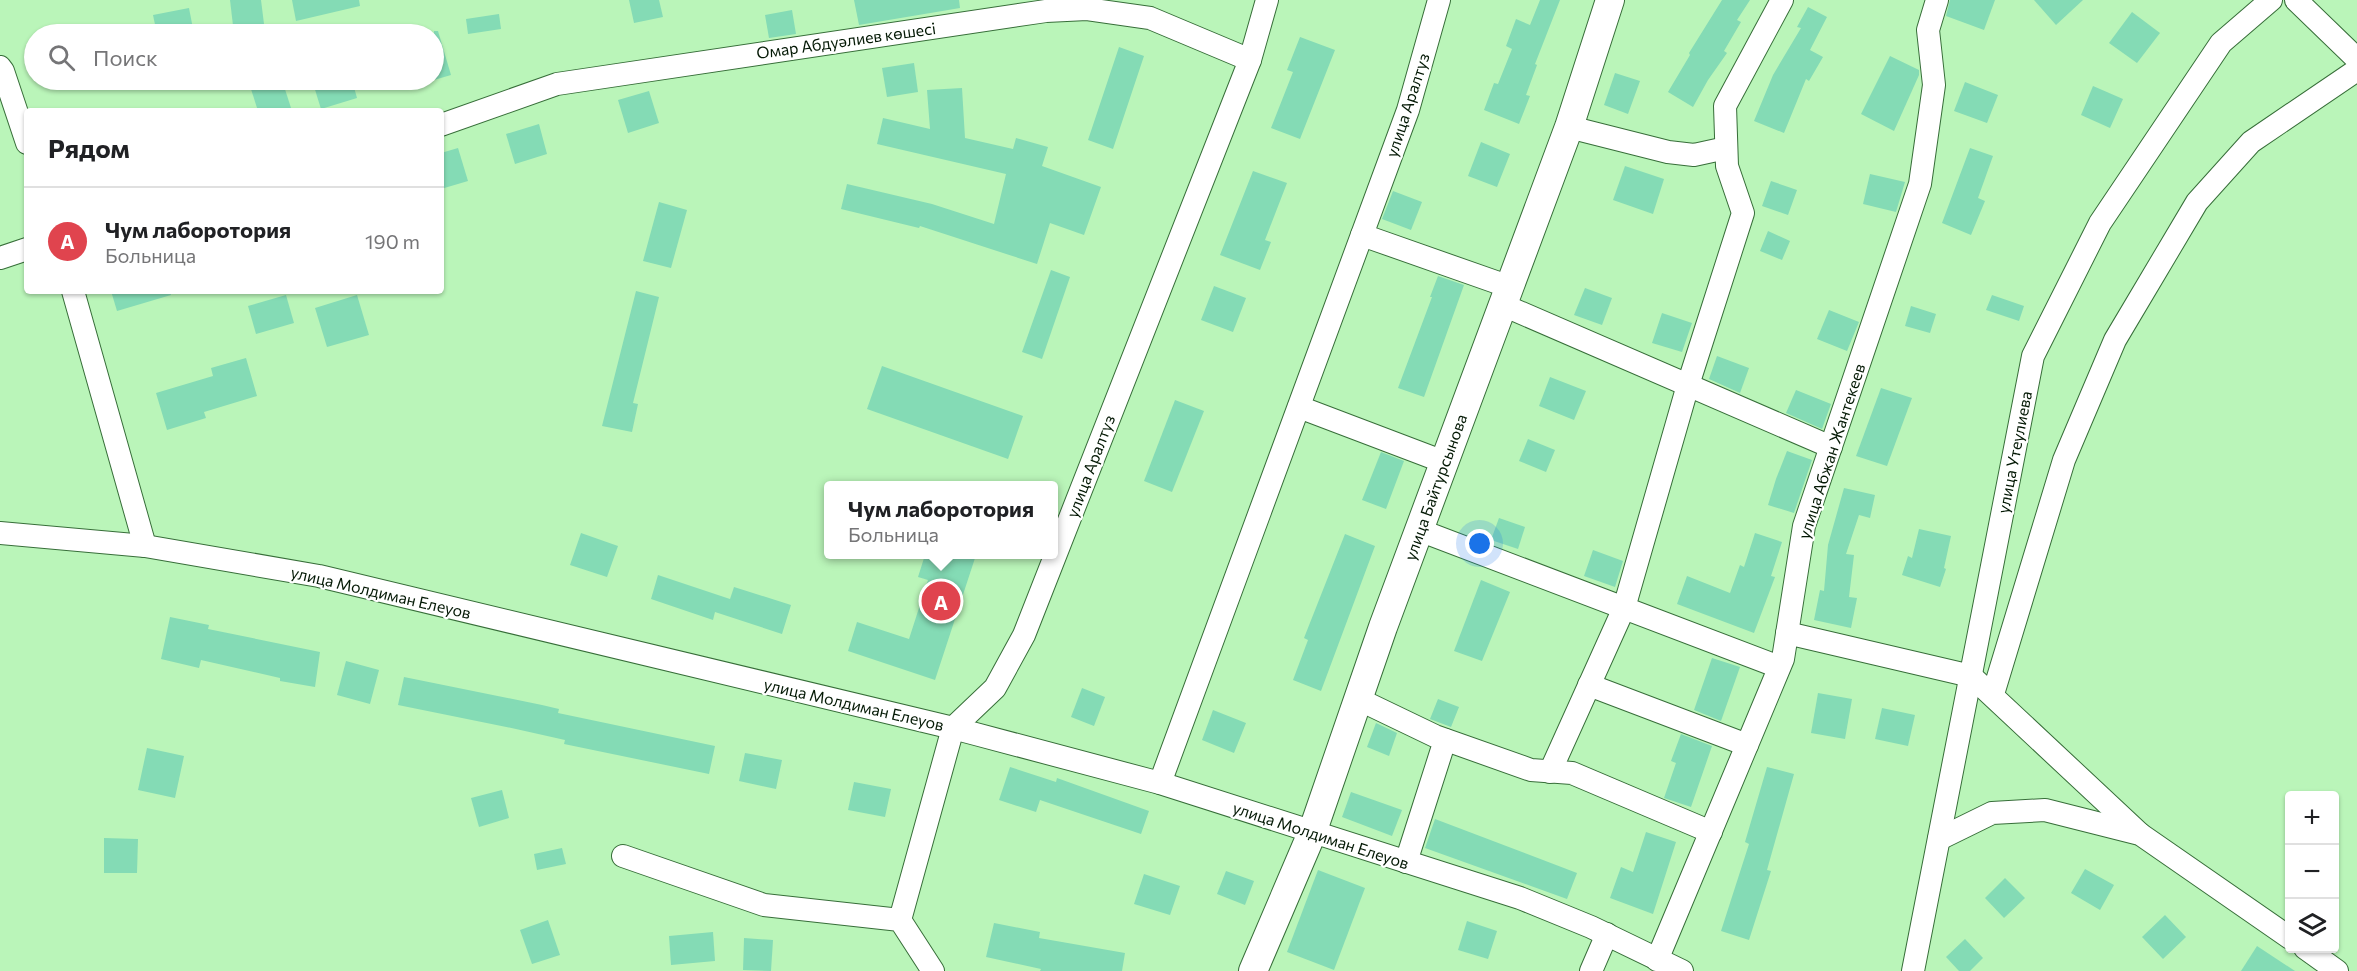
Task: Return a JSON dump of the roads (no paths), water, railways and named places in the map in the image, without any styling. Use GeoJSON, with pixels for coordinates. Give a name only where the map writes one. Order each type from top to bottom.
{"type":"FeatureCollection","features":[{"type":"Feature","properties":{"kind":"street","name":"улица Аралтуз"},"geometry":{"type":"LineString","coordinates":[[1058,548],[1250,60],[1267,0]]}},
{"type":"Feature","properties":{"kind":"street","name":"улица Аралтуз"},"geometry":{"type":"LineString","coordinates":[[1160,783],[1408,110],[1439,0]]}},
{"type":"Feature","properties":{"kind":"street","name":"улица Байтурсынова"},"geometry":{"type":"LineString","coordinates":[[1253,971],[1312,832],[1419,530],[1569,127],[1610,0]]}},
{"type":"Feature","properties":{"kind":"street"},"geometry":{"type":"LineString","coordinates":[[1550,772],[1624,608],[1688,386],[1743,213],[1726,166],[1725,106],[1782,0]]}},
{"type":"Feature","properties":{"kind":"street","name":"улица Абжан Жантекеев"},"geometry":{"type":"LineString","coordinates":[[1657,960],[1779,667],[1787,633],[1804,526],[1920,184],[1934,85],[1928,30],[1937,0]]}},
{"type":"Feature","properties":{"kind":"street","name":"улица Утеулиева"},"geometry":{"type":"LineString","coordinates":[[1913,971],[2033,356],[2100,223],[2221,43],[2271,0]]}},
{"type":"Feature","properties":{"kind":"street"},"geometry":{"type":"LineString","coordinates":[[2296,0],[2357,59]]}},
{"type":"Feature","properties":{"kind":"street","name":"Омар Абдуәлиев көшесі"},"geometry":{"type":"LineString","coordinates":[[444,124],[557,84],[1046,11],[1087,9],[1150,18],[1250,60]]}},
{"type":"Feature","properties":{"kind":"street"},"geometry":{"type":"LineString","coordinates":[[0,67],[24,134]]}},
{"type":"Feature","properties":{"kind":"street"},"geometry":{"type":"LineString","coordinates":[[1993,694],[2064,460],[2115,340],[2197,202],[2251,142],[2357,70]]}},
{"type":"Feature","properties":{"kind":"street"},"geometry":{"type":"LineString","coordinates":[[1569,127],[1668,152],[1694,155],[1726,148]]}},
{"type":"Feature","properties":{"kind":"street"},"geometry":{"type":"LineString","coordinates":[[1362,235],[1506,296],[1688,386],[1831,447]]}},
{"type":"Feature","properties":{"kind":"street"},"geometry":{"type":"LineString","coordinates":[[0,258],[24,250]]}},
{"type":"Feature","properties":{"kind":"street"},"geometry":{"type":"LineString","coordinates":[[74,294],[145,546]]}},
{"type":"Feature","properties":{"kind":"street"},"geometry":{"type":"LineString","coordinates":[[1299,407],[1444,462]]}},
{"type":"Feature","properties":{"kind":"street"},"geometry":{"type":"LineString","coordinates":[[1419,530],[1779,667]]}},
{"type":"Feature","properties":{"kind":"street","name":"улица Молдиман Елеуов"},"geometry":{"type":"LineString","coordinates":[[0,533],[145,546],[319,576],[953,728],[1160,783],[1520,898],[1606,934],[1682,971]]}},
{"type":"Feature","properties":{"kind":"street","name":"улица Аралтуз"},"geometry":{"type":"LineString","coordinates":[[953,728],[995,688],[1024,635],[1054,559]]}},
{"type":"Feature","properties":{"kind":"street"},"geometry":{"type":"LineString","coordinates":[[1787,633],[1971,676],[1993,694],[2140,834],[2285,935]]}},
{"type":"Feature","properties":{"kind":"street"},"geometry":{"type":"LineString","coordinates":[[1589,685],[1747,745]]}},
{"type":"Feature","properties":{"kind":"street"},"geometry":{"type":"LineString","coordinates":[[1358,699],[1445,740],[1531,770],[1572,773],[1711,832]]}},
{"type":"Feature","properties":{"kind":"street"},"geometry":{"type":"LineString","coordinates":[[933,971],[900,920],[953,728]]}},
{"type":"Feature","properties":{"kind":"street"},"geometry":{"type":"LineString","coordinates":[[1406,862],[1445,740]]}},
{"type":"Feature","properties":{"kind":"street"},"geometry":{"type":"LineString","coordinates":[[1939,839],[1992,813],[2045,810],[2140,834]]}},
{"type":"Feature","properties":{"kind":"street"},"geometry":{"type":"LineString","coordinates":[[623,856],[764,905],[900,920]]}},
{"type":"Feature","properties":{"kind":"street"},"geometry":{"type":"LineString","coordinates":[[1591,971],[1606,934]]}},
{"type":"Feature","properties":{"kind":"street"},"geometry":{"type":"LineString","coordinates":[[2312,953],[2337,971]]}},
{"type":"Feature","properties":{"kind":"place","name":"Чум лаборотория"},"geometry":{"type":"Point","coordinates":[941,601]}}]}
